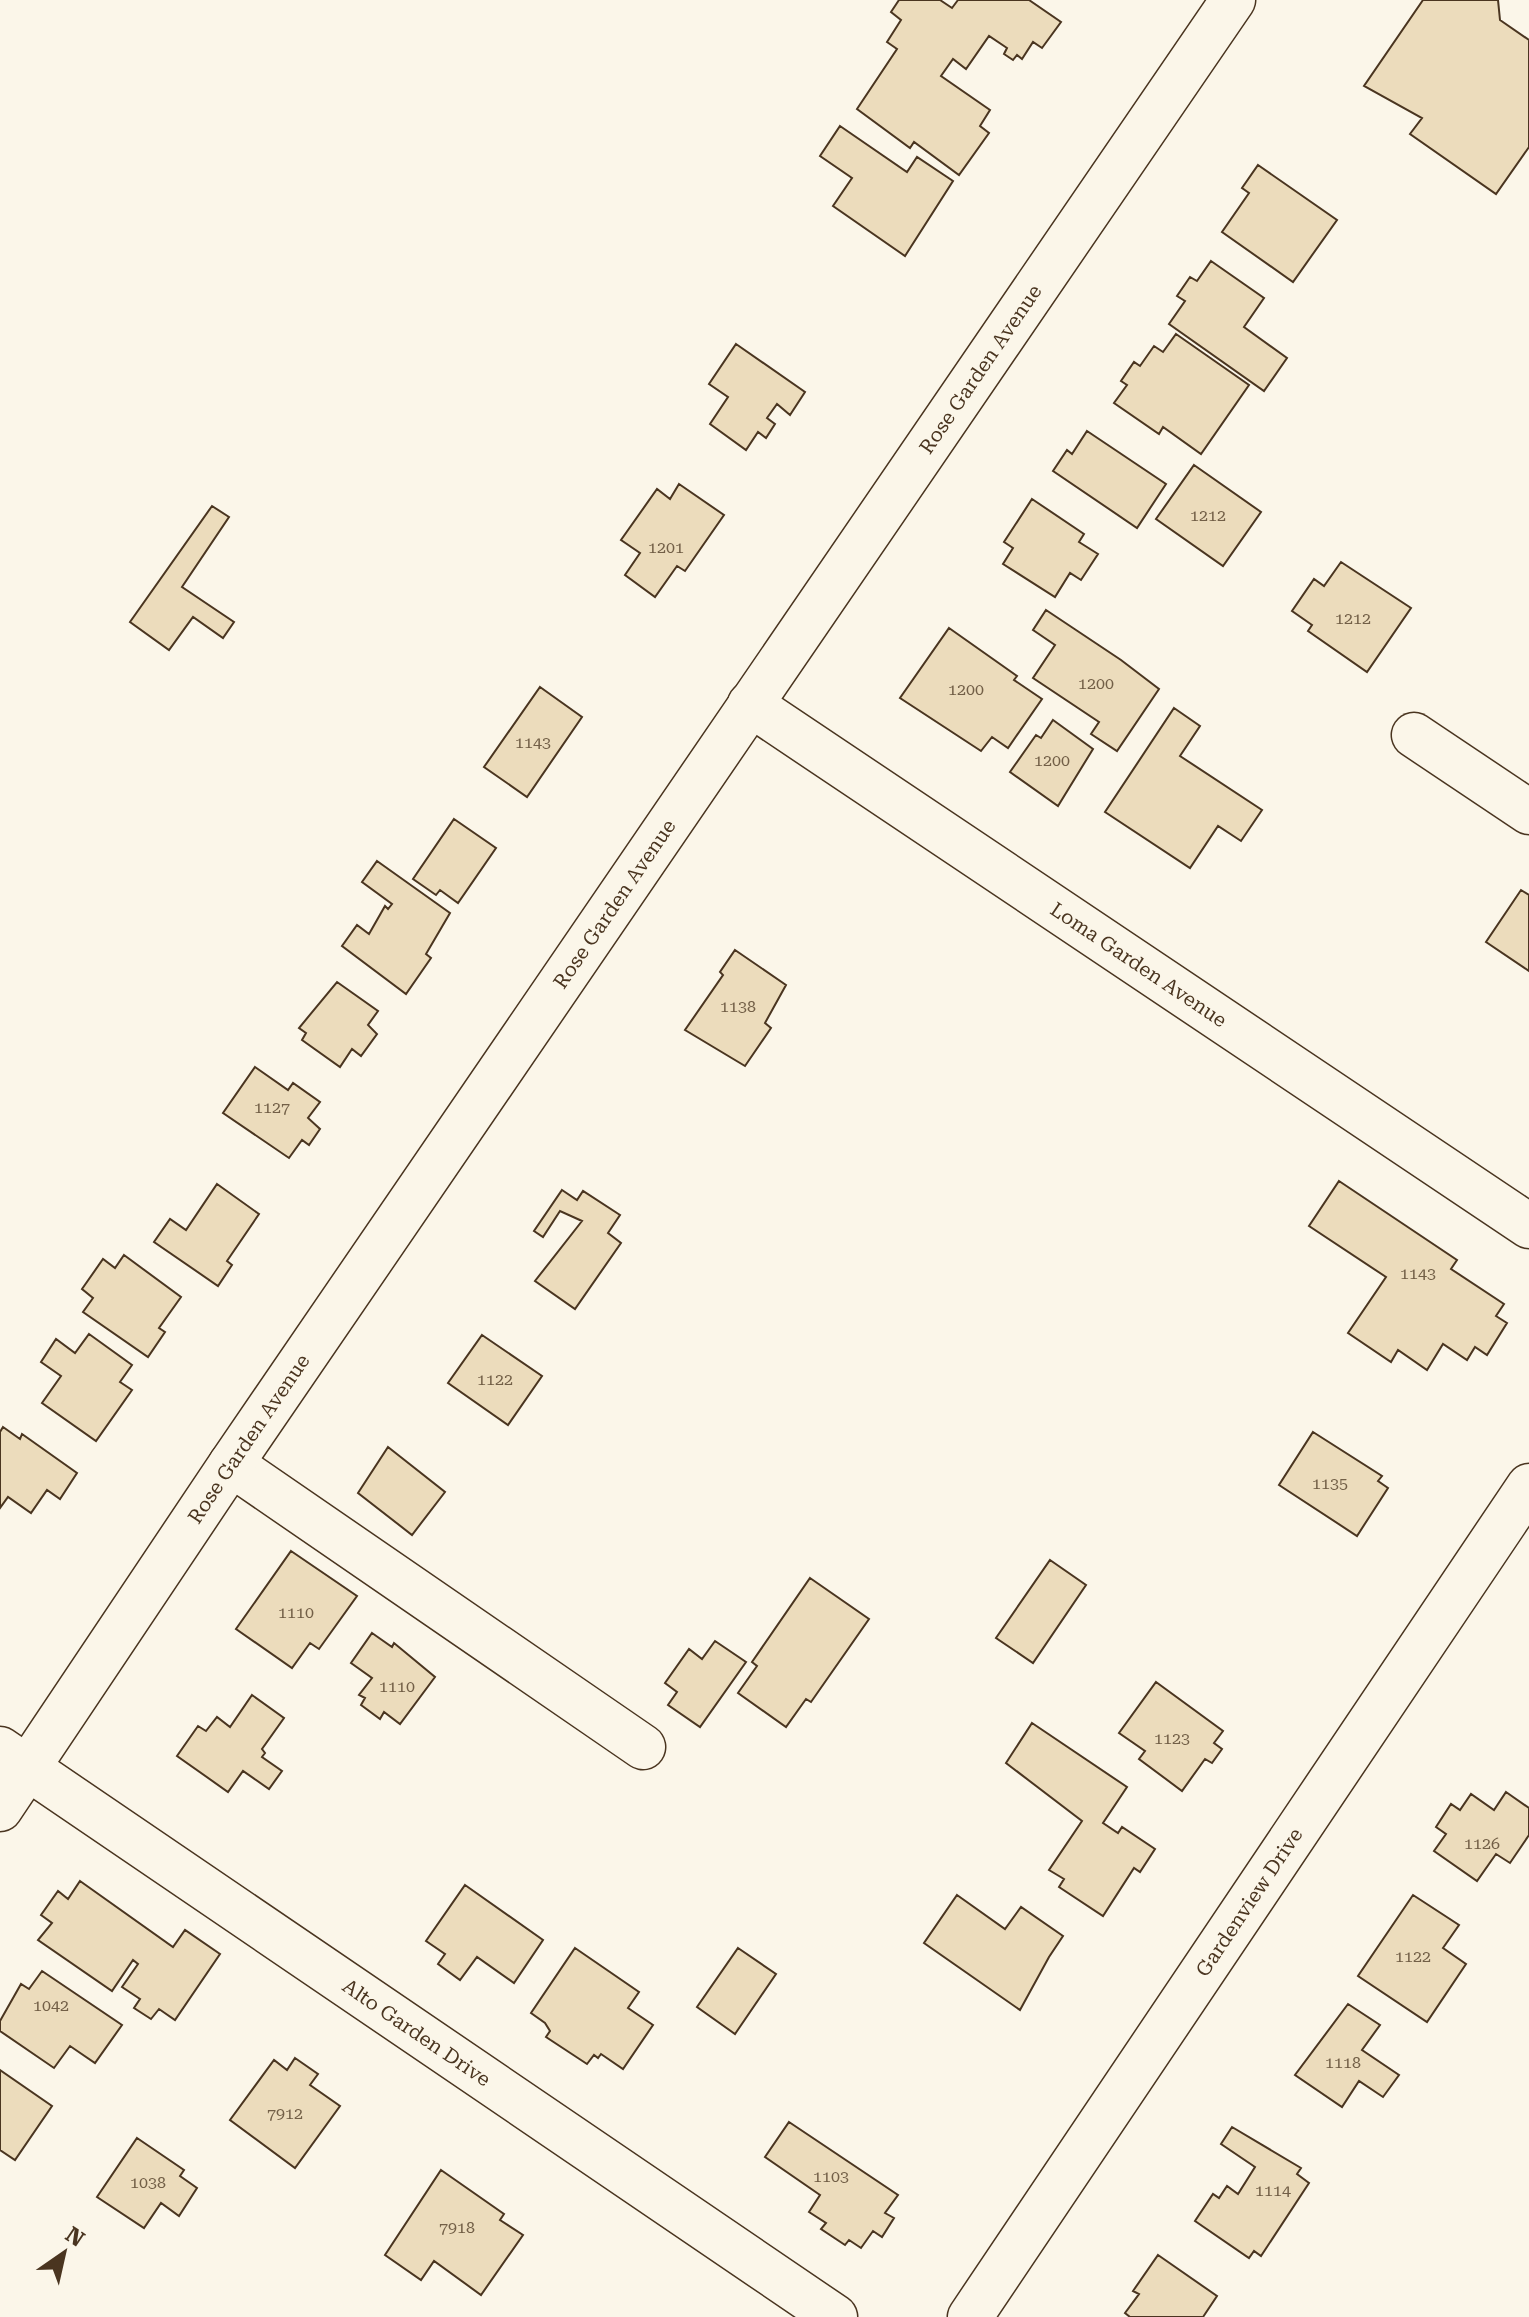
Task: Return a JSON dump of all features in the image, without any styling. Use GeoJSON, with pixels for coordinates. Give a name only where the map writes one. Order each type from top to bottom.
{"type":"FeatureCollection","features":[{"type":"Feature","properties":{"kind":"street","name":"Rose Garden Avenue"},"geometry":{"type":"LineString","coordinates":[[0,1809],[14,1759],[231,1464],[1233,0]]}},
{"type":"Feature","properties":{"kind":"street","name":"Loma Garden Avenue"},"geometry":{"type":"LineString","coordinates":[[750,704],[1529,1226]]}},
{"type":"Feature","properties":{"kind":"street"},"geometry":{"type":"LineString","coordinates":[[1414,735],[1529,812]]}},
{"type":"Feature","properties":{"kind":"street"},"geometry":{"type":"LineString","coordinates":[[231,1464],[643,1747]]}},
{"type":"Feature","properties":{"kind":"street","name":"Gardenview Drive"},"geometry":{"type":"LineString","coordinates":[[970,2317],[1529,1486]]}},
{"type":"Feature","properties":{"kind":"street","name":"Alto Garden Drive"},"geometry":{"type":"LineString","coordinates":[[14,1759],[835,2317]]}},
{"type":"Feature","properties":{"kind":"building"},"geometry":{"type":"Polygon","coordinates":[[[899,0],[940,0],[952,8],[958,0],[1029,0],[1061,22],[1042,48],[1033,42],[1022,59],[1017,55],[1013,60],[1004,54],[1007,48],[989,36],[966,69],[953,59],[941,76],[990,110],[980,126],[989,133],[959,175],[914,142],[910,148],[857,109],[897,49],[887,42],[901,20],[891,12],[899,0]]]}},
{"type":"Feature","properties":{"kind":"building"},"geometry":{"type":"Polygon","coordinates":[[[1423,0],[1498,0],[1500,20],[1529,40],[1529,147],[1496,194],[1410,134],[1422,118],[1364,86],[1423,0]]]}},
{"type":"Feature","properties":{"kind":"building"},"geometry":{"type":"Polygon","coordinates":[[[840,126],[907,172],[917,157],[953,181],[905,256],[833,206],[852,178],[820,156],[840,126]]]}},
{"type":"Feature","properties":{"kind":"building"},"geometry":{"type":"Polygon","coordinates":[[[1258,165],[1337,220],[1293,282],[1222,232],[1249,193],[1242,188],[1258,165]]]}},
{"type":"Feature","properties":{"kind":"building"},"geometry":{"type":"Polygon","coordinates":[[[1211,261],[1264,298],[1244,327],[1287,358],[1264,391],[1169,324],[1185,301],[1177,296],[1190,277],[1197,281],[1211,261]]]}},
{"type":"Feature","properties":{"kind":"building"},"geometry":{"type":"Polygon","coordinates":[[[1176,334],[1249,385],[1201,454],[1163,427],[1159,434],[1114,403],[1127,385],[1121,381],[1134,362],[1140,366],[1154,346],[1163,352],[1176,334]]]}},
{"type":"Feature","properties":{"kind":"building"},"geometry":{"type":"Polygon","coordinates":[[[736,344],[805,392],[790,415],[777,404],[767,418],[775,424],[766,438],[758,432],[746,450],[710,424],[728,397],[709,384],[736,344]]]}},
{"type":"Feature","properties":{"kind":"building"},"geometry":{"type":"Polygon","coordinates":[[[1087,431],[1166,484],[1137,528],[1053,471],[1067,450],[1072,454],[1087,431]]]}},
{"type":"Feature","properties":{"kind":"building"},"geometry":{"type":"Polygon","coordinates":[[[1194,465],[1261,512],[1223,566],[1156,519],[1194,465]]]}},
{"type":"Feature","properties":{"kind":"building"},"geometry":{"type":"Polygon","coordinates":[[[679,484],[724,515],[685,571],[677,566],[655,597],[625,575],[640,553],[621,540],[657,489],[670,499],[679,484]]]}},
{"type":"Feature","properties":{"kind":"building"},"geometry":{"type":"Polygon","coordinates":[[[1032,499],[1084,534],[1079,542],[1098,554],[1081,580],[1070,573],[1055,597],[1003,564],[1013,548],[1004,542],[1032,499]]]}},
{"type":"Feature","properties":{"kind":"building"},"geometry":{"type":"Polygon","coordinates":[[[212,506],[229,517],[182,587],[234,622],[223,638],[193,617],[169,650],[130,622],[212,506]]]}},
{"type":"Feature","properties":{"kind":"building"},"geometry":{"type":"Polygon","coordinates":[[[1341,562],[1411,608],[1367,672],[1308,631],[1312,625],[1292,611],[1314,579],[1324,586],[1341,562]]]}},
{"type":"Feature","properties":{"kind":"building"},"geometry":{"type":"Polygon","coordinates":[[[1046,610],[1159,689],[1117,751],[1091,734],[1099,722],[1033,678],[1055,645],[1033,630],[1046,610]]]}},
{"type":"Feature","properties":{"kind":"building"},"geometry":{"type":"Polygon","coordinates":[[[949,628],[1017,676],[1014,680],[1042,699],[1008,748],[992,737],[981,751],[900,698],[949,628]]]}},
{"type":"Feature","properties":{"kind":"building"},"geometry":{"type":"Polygon","coordinates":[[[540,687],[582,717],[527,797],[484,767],[540,687]]]}},
{"type":"Feature","properties":{"kind":"building"},"geometry":{"type":"Polygon","coordinates":[[[1174,708],[1200,726],[1180,756],[1262,810],[1241,841],[1218,826],[1190,868],[1105,812],[1174,708]]]}},
{"type":"Feature","properties":{"kind":"building"},"geometry":{"type":"Polygon","coordinates":[[[1053,720],[1093,749],[1058,806],[1010,772],[1036,735],[1041,738],[1053,720]]]}},
{"type":"Feature","properties":{"kind":"building"},"geometry":{"type":"Polygon","coordinates":[[[454,819],[496,848],[458,903],[440,890],[436,895],[413,879],[454,819]]]}},
{"type":"Feature","properties":{"kind":"building"},"geometry":{"type":"Polygon","coordinates":[[[377,861],[450,913],[426,954],[431,958],[406,994],[342,946],[357,925],[369,934],[385,906],[388,909],[392,904],[362,882],[377,861]]]}},
{"type":"Feature","properties":{"kind":"building"},"geometry":{"type":"Polygon","coordinates":[[[1521,890],[1529,895],[1529,971],[1486,942],[1521,890]]]}},
{"type":"Feature","properties":{"kind":"building"},"geometry":{"type":"Polygon","coordinates":[[[735,950],[786,985],[765,1023],[771,1028],[745,1066],[685,1030],[723,975],[720,972],[735,950]]]}},
{"type":"Feature","properties":{"kind":"building"},"geometry":{"type":"Polygon","coordinates":[[[337,982],[378,1011],[368,1025],[377,1034],[361,1056],[352,1049],[340,1067],[302,1040],[306,1033],[299,1028],[337,982]]]}},
{"type":"Feature","properties":{"kind":"building"},"geometry":{"type":"Polygon","coordinates":[[[255,1067],[288,1090],[293,1083],[320,1102],[308,1118],[320,1129],[309,1145],[302,1140],[289,1158],[223,1113],[255,1067]]]}},
{"type":"Feature","properties":{"kind":"building"},"geometry":{"type":"Polygon","coordinates":[[[1339,1181],[1457,1260],[1451,1269],[1504,1304],[1496,1316],[1507,1323],[1487,1355],[1475,1347],[1467,1360],[1443,1344],[1427,1370],[1398,1350],[1391,1362],[1348,1333],[1386,1277],[1309,1226],[1339,1181]]]}},
{"type":"Feature","properties":{"kind":"building"},"geometry":{"type":"Polygon","coordinates":[[[217,1184],[259,1214],[227,1261],[232,1265],[218,1286],[154,1242],[170,1219],[186,1230],[217,1184]]]}},
{"type":"Feature","properties":{"kind":"building"},"geometry":{"type":"Polygon","coordinates":[[[562,1190],[577,1200],[583,1191],[620,1215],[608,1233],[621,1243],[575,1309],[535,1281],[582,1221],[560,1211],[543,1237],[534,1231],[562,1190]]]}},
{"type":"Feature","properties":{"kind":"building"},"geometry":{"type":"Polygon","coordinates":[[[124,1255],[181,1297],[159,1328],[165,1332],[148,1357],[83,1312],[93,1298],[82,1289],[103,1259],[115,1268],[124,1255]]]}},
{"type":"Feature","properties":{"kind":"building"},"geometry":{"type":"Polygon","coordinates":[[[89,1334],[132,1365],[120,1382],[132,1390],[96,1441],[42,1403],[61,1376],[41,1362],[56,1339],[75,1353],[89,1334]]]}},
{"type":"Feature","properties":{"kind":"building"},"geometry":{"type":"Polygon","coordinates":[[[482,1335],[542,1376],[508,1425],[448,1383],[482,1335]]]}},
{"type":"Feature","properties":{"kind":"building"},"geometry":{"type":"Polygon","coordinates":[[[3,1427],[20,1439],[22,1434],[77,1473],[60,1499],[47,1490],[31,1513],[8,1497],[0,1508],[0,1432],[3,1427]]]}},
{"type":"Feature","properties":{"kind":"building"},"geometry":{"type":"Polygon","coordinates":[[[1313,1432],[1382,1476],[1378,1481],[1388,1488],[1357,1536],[1279,1485],[1313,1432]]]}},
{"type":"Feature","properties":{"kind":"building"},"geometry":{"type":"Polygon","coordinates":[[[388,1447],[445,1492],[412,1535],[358,1493],[388,1447]]]}},
{"type":"Feature","properties":{"kind":"building"},"geometry":{"type":"Polygon","coordinates":[[[291,1551],[357,1596],[319,1649],[310,1643],[292,1668],[236,1629],[291,1551]]]}},
{"type":"Feature","properties":{"kind":"building"},"geometry":{"type":"Polygon","coordinates":[[[1050,1560],[1086,1585],[1033,1663],[996,1638],[1050,1560]]]}},
{"type":"Feature","properties":{"kind":"building"},"geometry":{"type":"Polygon","coordinates":[[[810,1578],[869,1619],[811,1702],[806,1699],[786,1727],[738,1693],[757,1666],[752,1662],[810,1578]]]}},
{"type":"Feature","properties":{"kind":"building"},"geometry":{"type":"Polygon","coordinates":[[[372,1633],[392,1647],[394,1643],[435,1677],[400,1724],[384,1712],[380,1719],[361,1705],[365,1698],[359,1695],[372,1678],[351,1663],[372,1633]]]}},
{"type":"Feature","properties":{"kind":"building"},"geometry":{"type":"Polygon","coordinates":[[[715,1641],[746,1662],[700,1727],[668,1705],[677,1692],[665,1683],[689,1649],[702,1659],[715,1641]]]}},
{"type":"Feature","properties":{"kind":"building"},"geometry":{"type":"Polygon","coordinates":[[[1156,1682],[1223,1731],[1214,1743],[1222,1749],[1212,1763],[1205,1759],[1182,1791],[1139,1759],[1145,1751],[1119,1733],[1156,1682]]]}},
{"type":"Feature","properties":{"kind":"building"},"geometry":{"type":"Polygon","coordinates":[[[252,1695],[284,1718],[262,1749],[265,1753],[262,1757],[282,1771],[269,1789],[243,1771],[228,1792],[177,1756],[198,1726],[206,1731],[217,1717],[230,1727],[252,1695]]]}},
{"type":"Feature","properties":{"kind":"building"},"geometry":{"type":"Polygon","coordinates":[[[1032,1723],[1127,1787],[1103,1823],[1118,1833],[1122,1827],[1155,1849],[1140,1872],[1134,1868],[1103,1916],[1059,1887],[1064,1879],[1049,1870],[1082,1821],[1006,1763],[1032,1723]]]}},
{"type":"Feature","properties":{"kind":"building"},"geometry":{"type":"Polygon","coordinates":[[[1506,1792],[1529,1808],[1529,1835],[1510,1863],[1496,1854],[1477,1881],[1434,1851],[1446,1834],[1436,1827],[1451,1804],[1460,1810],[1471,1794],[1494,1810],[1506,1792]]]}},
{"type":"Feature","properties":{"kind":"building"},"geometry":{"type":"Polygon","coordinates":[[[80,1881],[173,1947],[185,1930],[220,1954],[175,2020],[159,2009],[151,2019],[134,2008],[140,1999],[122,1987],[138,1964],[133,1960],[112,1991],[38,1940],[52,1923],[41,1915],[58,1891],[68,1899],[80,1881]]]}},
{"type":"Feature","properties":{"kind":"building"},"geometry":{"type":"Polygon","coordinates":[[[465,1885],[543,1940],[514,1983],[477,1957],[460,1980],[438,1964],[445,1954],[426,1941],[465,1885]]]}},
{"type":"Feature","properties":{"kind":"building"},"geometry":{"type":"Polygon","coordinates":[[[957,1895],[1005,1929],[1021,1907],[1063,1936],[1020,2010],[924,1943],[957,1895]]]}},
{"type":"Feature","properties":{"kind":"building"},"geometry":{"type":"Polygon","coordinates":[[[1413,1895],[1459,1925],[1443,1948],[1466,1964],[1427,2022],[1358,1976],[1413,1895]]]}},
{"type":"Feature","properties":{"kind":"building"},"geometry":{"type":"Polygon","coordinates":[[[575,1948],[639,1992],[628,2008],[653,2025],[623,2069],[601,2054],[598,2058],[594,2055],[587,2064],[546,2037],[550,2031],[545,2023],[531,2013],[575,1948]]]}},
{"type":"Feature","properties":{"kind":"building"},"geometry":{"type":"Polygon","coordinates":[[[738,1948],[776,1974],[735,2034],[697,2007],[738,1948]]]}},
{"type":"Feature","properties":{"kind":"building"},"geometry":{"type":"Polygon","coordinates":[[[42,1971],[122,2025],[95,2063],[70,2046],[54,2068],[0,2031],[0,2021],[21,1984],[29,1989],[42,1971]]]}},
{"type":"Feature","properties":{"kind":"building"},"geometry":{"type":"Polygon","coordinates":[[[1348,2004],[1380,2025],[1362,2050],[1399,2075],[1383,2097],[1359,2081],[1342,2107],[1295,2075],[1348,2004]]]}},
{"type":"Feature","properties":{"kind":"building"},"geometry":{"type":"Polygon","coordinates":[[[295,2058],[318,2074],[310,2085],[340,2106],[295,2168],[230,2120],[274,2060],[287,2070],[295,2058]]]}},
{"type":"Feature","properties":{"kind":"building"},"geometry":{"type":"Polygon","coordinates":[[[0,2070],[52,2106],[15,2160],[0,2150],[0,2070]]]}},
{"type":"Feature","properties":{"kind":"building"},"geometry":{"type":"Polygon","coordinates":[[[789,2122],[898,2195],[885,2213],[894,2218],[882,2237],[873,2231],[861,2248],[849,2240],[845,2245],[821,2229],[826,2223],[809,2212],[820,2195],[765,2157],[789,2122]]]}},
{"type":"Feature","properties":{"kind":"building"},"geometry":{"type":"Polygon","coordinates":[[[1232,2127],[1301,2168],[1297,2174],[1309,2183],[1261,2256],[1254,2251],[1249,2258],[1195,2221],[1213,2194],[1219,2198],[1227,2186],[1238,2194],[1255,2167],[1221,2144],[1232,2127]]]}},
{"type":"Feature","properties":{"kind":"building"},"geometry":{"type":"Polygon","coordinates":[[[137,2138],[184,2170],[180,2176],[197,2188],[179,2216],[161,2203],[144,2228],[97,2197],[137,2138]]]}},
{"type":"Feature","properties":{"kind":"building"},"geometry":{"type":"Polygon","coordinates":[[[441,2170],[504,2214],[500,2220],[523,2235],[481,2295],[434,2261],[421,2280],[385,2255],[441,2170]]]}},
{"type":"Feature","properties":{"kind":"building"},"geometry":{"type":"Polygon","coordinates":[[[1158,2255],[1217,2296],[1203,2317],[1130,2317],[1125,2313],[1139,2294],[1133,2291],[1158,2255]]]}}]}
